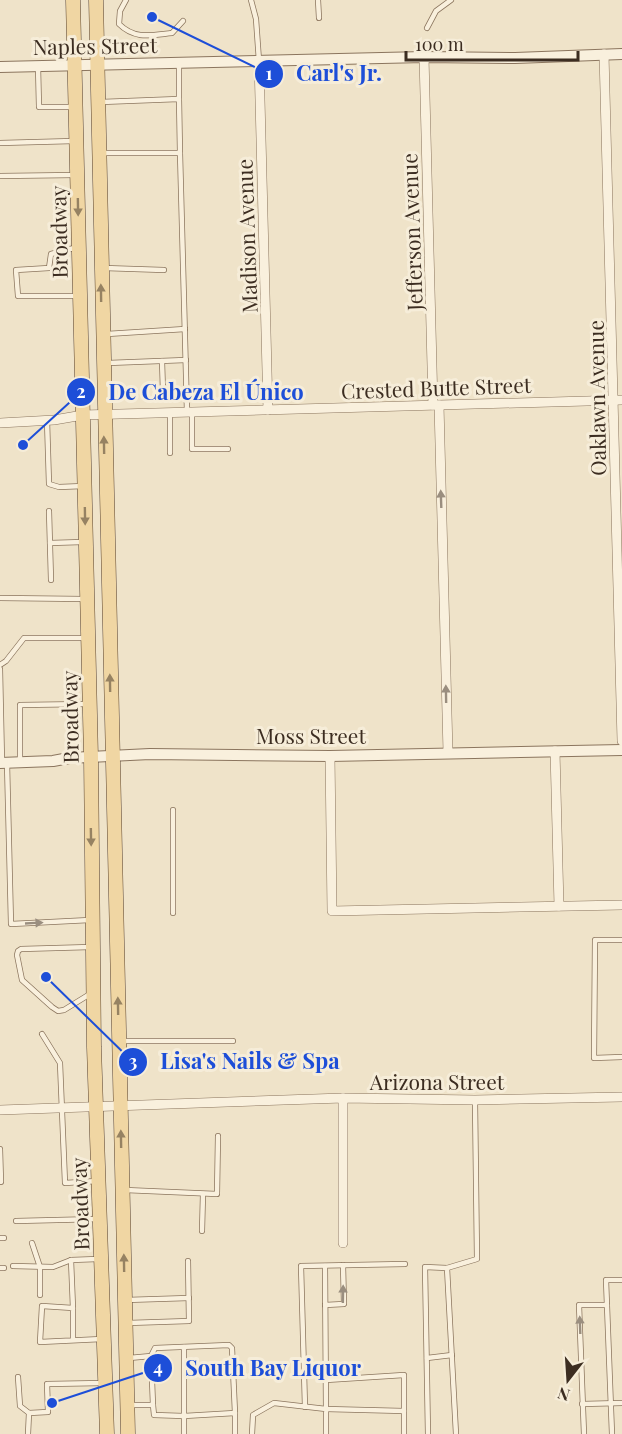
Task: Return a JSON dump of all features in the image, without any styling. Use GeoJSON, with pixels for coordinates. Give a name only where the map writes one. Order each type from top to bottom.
{"type":"FeatureCollection","features":[{"type":"Feature","properties":{"kind":"main road","name":"Broadway"},"geometry":{"type":"LineString","coordinates":[[73,0],[91,758],[93,992],[106,1434]]}},
{"type":"Feature","properties":{"kind":"main road","name":"Broadway"},"geometry":{"type":"LineString","coordinates":[[96,0],[128,1434]]}},
{"type":"Feature","properties":{"kind":"street","name":"Oaklawn Avenue"},"geometry":{"type":"LineString","coordinates":[[604,54],[618,400],[622,741]]}},
{"type":"Feature","properties":{"kind":"street","name":"Naples Street"},"geometry":{"type":"LineString","coordinates":[[0,67],[622,54]]}},
{"type":"Feature","properties":{"kind":"street","name":"Jefferson Avenue"},"geometry":{"type":"LineString","coordinates":[[424,57],[448,752]]}},
{"type":"Feature","properties":{"kind":"street","name":"Madison Avenue"},"geometry":{"type":"LineString","coordinates":[[259,61],[268,410]]}},
{"type":"Feature","properties":{"kind":"street","name":"Crested Butte Street"},"geometry":{"type":"LineString","coordinates":[[0,423],[83,415],[618,400]]}},
{"type":"Feature","properties":{"kind":"street","name":"Moss Street"},"geometry":{"type":"LineString","coordinates":[[3,763],[112,756],[222,754],[330,756],[622,750]]}},
{"type":"Feature","properties":{"kind":"street"},"geometry":{"type":"LineString","coordinates":[[555,751],[560,906]]}},
{"type":"Feature","properties":{"kind":"street"},"geometry":{"type":"LineString","coordinates":[[330,756],[332,911],[622,904]]}},
{"type":"Feature","properties":{"kind":"street","name":"Arizona Street"},"geometry":{"type":"LineString","coordinates":[[0,1110],[343,1098],[475,1100],[622,1097]]}},
{"type":"Feature","properties":{"kind":"street"},"geometry":{"type":"LineString","coordinates":[[343,1098],[344,1242]]}},
{"type":"Feature","properties":{"kind":"lane"},"geometry":{"type":"LineString","coordinates":[[126,0],[120,11],[119,24],[128,33],[144,36],[172,33],[183,21]]}},
{"type":"Feature","properties":{"kind":"lane"},"geometry":{"type":"LineString","coordinates":[[250,0],[256,19],[259,61]]}},
{"type":"Feature","properties":{"kind":"lane"},"geometry":{"type":"LineString","coordinates":[[318,0],[318,18]]}},
{"type":"Feature","properties":{"kind":"lane"},"geometry":{"type":"LineString","coordinates":[[427,28],[436,10],[451,0]]}},
{"type":"Feature","properties":{"kind":"lane"},"geometry":{"type":"LineString","coordinates":[[179,63],[186,360],[192,449],[228,449]]}},
{"type":"Feature","properties":{"kind":"lane"},"geometry":{"type":"LineString","coordinates":[[38,66],[39,107],[76,107]]}},
{"type":"Feature","properties":{"kind":"lane"},"geometry":{"type":"LineString","coordinates":[[98,102],[179,99]]}},
{"type":"Feature","properties":{"kind":"lane"},"geometry":{"type":"LineString","coordinates":[[0,143],[77,141]]}},
{"type":"Feature","properties":{"kind":"lane"},"geometry":{"type":"LineString","coordinates":[[99,153],[180,153]]}},
{"type":"Feature","properties":{"kind":"lane"},"geometry":{"type":"LineString","coordinates":[[0,176],[78,175]]}},
{"type":"Feature","properties":{"kind":"lane"},"geometry":{"type":"LineString","coordinates":[[79,247],[51,254],[49,268],[16,270],[18,296],[80,296]]}},
{"type":"Feature","properties":{"kind":"lane"},"geometry":{"type":"LineString","coordinates":[[101,268],[164,270]]}},
{"type":"Feature","properties":{"kind":"lane"},"geometry":{"type":"LineString","coordinates":[[102,334],[185,328]]}},
{"type":"Feature","properties":{"kind":"lane"},"geometry":{"type":"LineString","coordinates":[[103,363],[186,360]]}},
{"type":"Feature","properties":{"kind":"lane"},"geometry":{"type":"LineString","coordinates":[[162,361],[163,391]]}},
{"type":"Feature","properties":{"kind":"lane"},"geometry":{"type":"LineString","coordinates":[[170,413],[170,453]]}},
{"type":"Feature","properties":{"kind":"lane"},"geometry":{"type":"LineString","coordinates":[[46,420],[48,484],[59,488],[84,486]]}},
{"type":"Feature","properties":{"kind":"lane"},"geometry":{"type":"LineString","coordinates":[[49,511],[51,580]]}},
{"type":"Feature","properties":{"kind":"lane"},"geometry":{"type":"LineString","coordinates":[[50,543],[86,542]]}},
{"type":"Feature","properties":{"kind":"lane"},"geometry":{"type":"LineString","coordinates":[[0,598],[87,598]]}},
{"type":"Feature","properties":{"kind":"lane"},"geometry":{"type":"LineString","coordinates":[[88,638],[24,638],[0,667],[11,924],[93,919]]}},
{"type":"Feature","properties":{"kind":"lane"},"geometry":{"type":"LineString","coordinates":[[20,762],[20,705],[89,705]]}},
{"type":"Feature","properties":{"kind":"lane"},"geometry":{"type":"LineString","coordinates":[[173,810],[173,913]]}},
{"type":"Feature","properties":{"kind":"lane"},"geometry":{"type":"LineString","coordinates":[[622,940],[595,940],[594,1058],[622,1057]]}},
{"type":"Feature","properties":{"kind":"lane"},"geometry":{"type":"LineString","coordinates":[[93,992],[64,1010],[58,1011],[22,980],[17,955],[21,949],[94,947]]}},
{"type":"Feature","properties":{"kind":"lane"},"geometry":{"type":"LineString","coordinates":[[42,1034],[60,1063],[65,1183],[99,1181]]}},
{"type":"Feature","properties":{"kind":"lane"},"geometry":{"type":"LineString","coordinates":[[119,1041],[233,1041]]}},
{"type":"Feature","properties":{"kind":"lane"},"geometry":{"type":"LineString","coordinates":[[428,1434],[425,1267],[447,1268],[477,1259],[475,1100]]}},
{"type":"Feature","properties":{"kind":"lane"},"geometry":{"type":"LineString","coordinates":[[122,1190],[217,1194],[219,1136]]}},
{"type":"Feature","properties":{"kind":"lane"},"geometry":{"type":"LineString","coordinates":[[0,1149],[1,1182]]}},
{"type":"Feature","properties":{"kind":"lane"},"geometry":{"type":"LineString","coordinates":[[202,1231],[203,1194]]}},
{"type":"Feature","properties":{"kind":"lane"},"geometry":{"type":"LineString","coordinates":[[16,1221],[101,1219]]}},
{"type":"Feature","properties":{"kind":"lane"},"geometry":{"type":"LineString","coordinates":[[32,1243],[40,1267],[40,1295]]}},
{"type":"Feature","properties":{"kind":"lane"},"geometry":{"type":"LineString","coordinates":[[71,1260],[73,1340]]}},
{"type":"Feature","properties":{"kind":"lane"},"geometry":{"type":"LineString","coordinates":[[13,1266],[53,1268],[71,1260],[102,1260]]}},
{"type":"Feature","properties":{"kind":"lane"},"geometry":{"type":"LineString","coordinates":[[125,1323],[189,1321],[188,1261]]}},
{"type":"Feature","properties":{"kind":"lane"},"geometry":{"type":"LineString","coordinates":[[305,1407],[302,1266],[405,1264]]}},
{"type":"Feature","properties":{"kind":"lane"},"geometry":{"type":"LineString","coordinates":[[325,1305],[344,1304],[343,1265]]}},
{"type":"Feature","properties":{"kind":"lane"},"geometry":{"type":"LineString","coordinates":[[325,1266],[326,1434]]}},
{"type":"Feature","properties":{"kind":"lane"},"geometry":{"type":"LineString","coordinates":[[447,1268],[456,1434]]}},
{"type":"Feature","properties":{"kind":"lane"},"geometry":{"type":"LineString","coordinates":[[612,1434],[606,1280],[622,1280]]}},
{"type":"Feature","properties":{"kind":"lane"},"geometry":{"type":"LineString","coordinates":[[125,1300],[189,1298]]}},
{"type":"Feature","properties":{"kind":"lane"},"geometry":{"type":"LineString","coordinates":[[584,1434],[579,1305],[607,1305]]}},
{"type":"Feature","properties":{"kind":"lane"},"geometry":{"type":"LineString","coordinates":[[73,1308],[42,1306],[40,1342],[104,1339]]}},
{"type":"Feature","properties":{"kind":"lane"},"geometry":{"type":"LineString","coordinates":[[235,1413],[154,1415],[151,1356],[155,1348],[229,1346],[232,1348],[235,1413],[235,1434]]}},
{"type":"Feature","properties":{"kind":"lane"},"geometry":{"type":"LineString","coordinates":[[184,1347],[184,1434]]}},
{"type":"Feature","properties":{"kind":"lane"},"geometry":{"type":"LineString","coordinates":[[427,1358],[452,1355]]}},
{"type":"Feature","properties":{"kind":"lane"},"geometry":{"type":"LineString","coordinates":[[126,1359],[151,1356]]}},
{"type":"Feature","properties":{"kind":"lane"},"geometry":{"type":"LineString","coordinates":[[326,1380],[404,1375],[404,1434]]}},
{"type":"Feature","properties":{"kind":"lane"},"geometry":{"type":"LineString","coordinates":[[18,1377],[20,1406],[29,1413],[48,1412],[47,1384],[106,1383]]}},
{"type":"Feature","properties":{"kind":"lane"},"geometry":{"type":"LineString","coordinates":[[252,1434],[253,1415],[274,1402],[326,1409],[404,1412]]}},
{"type":"Feature","properties":{"kind":"lane"},"geometry":{"type":"LineString","coordinates":[[582,1404],[622,1402]]}},
{"type":"Feature","properties":{"kind":"lane"},"geometry":{"type":"LineString","coordinates":[[127,1405],[153,1405]]}},
{"type":"Feature","properties":{"kind":"lane"},"geometry":{"type":"LineString","coordinates":[[28,1434],[29,1413]]}},
{"type":"Feature","properties":{"kind":"place","name":"Carl's Jr."},"geometry":{"type":"Point","coordinates":[152,17]}},
{"type":"Feature","properties":{"kind":"place","name":"De Cabeza El Único"},"geometry":{"type":"Point","coordinates":[23,445]}},
{"type":"Feature","properties":{"kind":"place","name":"Lisa's Nails & Spa"},"geometry":{"type":"Point","coordinates":[46,977]}},
{"type":"Feature","properties":{"kind":"place","name":"South Bay Liquor"},"geometry":{"type":"Point","coordinates":[52,1403]}}]}
